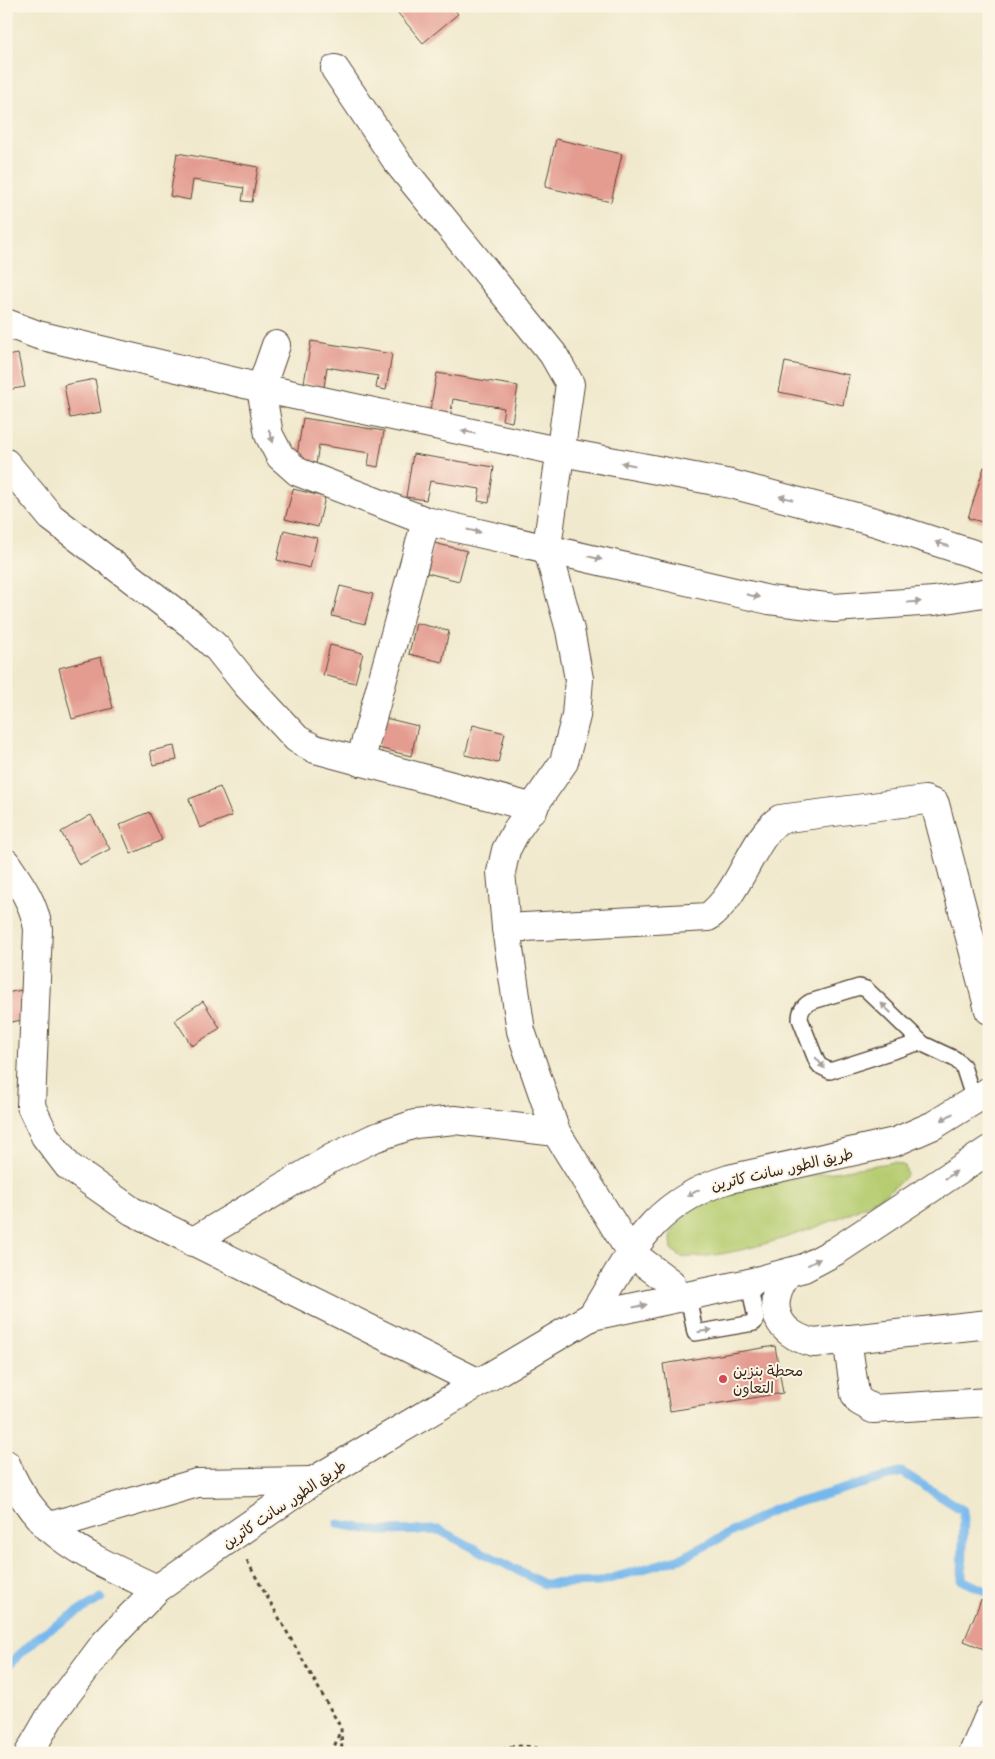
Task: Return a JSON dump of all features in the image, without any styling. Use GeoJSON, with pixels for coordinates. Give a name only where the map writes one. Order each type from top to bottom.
{"type":"FeatureCollection","features":[{"type":"Feature","properties":{"kind":"street"},"geometry":{"type":"LineString","coordinates":[[335,69],[398,163],[553,354],[570,384],[562,452],[547,547],[570,630],[579,679],[576,716],[564,762],[534,808],[516,831],[506,850],[501,872],[506,928],[520,1031],[556,1132],[631,1253],[679,1289]]}},
{"type":"Feature","properties":{"kind":"street"},"geometry":{"type":"LineString","coordinates":[[6,323],[38,335],[261,388],[562,452],[731,484],[875,522],[989,559]]}},
{"type":"Feature","properties":{"kind":"street"},"geometry":{"type":"LineString","coordinates":[[276,345],[261,388],[269,435],[280,456],[298,472],[426,520],[769,600],[834,608],[934,601],[989,592]]}},
{"type":"Feature","properties":{"kind":"street"},"geometry":{"type":"LineString","coordinates":[[6,463],[51,517],[199,631],[218,649],[246,684],[297,739],[315,749],[534,808]]}},
{"type":"Feature","properties":{"kind":"street"},"geometry":{"type":"LineString","coordinates":[[360,762],[426,520]]}},
{"type":"Feature","properties":{"kind":"street"},"geometry":{"type":"LineString","coordinates":[[506,928],[708,917],[720,908],[767,832],[780,819],[925,800],[935,804],[989,1010]]}},
{"type":"Feature","properties":{"kind":"street"},"geometry":{"type":"LineString","coordinates":[[6,863],[30,897],[36,913],[38,929],[31,1106],[45,1136],[68,1166],[132,1212],[479,1383]]}},
{"type":"Feature","properties":{"kind":"street","name":"طريق الطور, سانت كاترين"},"geometry":{"type":"LineString","coordinates":[[592,1316],[631,1253],[652,1224],[668,1209],[705,1187],[729,1179],[895,1142],[934,1125],[982,1095]]}},
{"type":"Feature","properties":{"kind":"street"},"geometry":{"type":"LineString","coordinates":[[192,1242],[332,1158],[374,1138],[415,1124],[455,1120],[556,1132]]}},
{"type":"Feature","properties":{"kind":"street","name":"طريق الطور, سانت كاترين"},"geometry":{"type":"LineString","coordinates":[[29,1753],[51,1714],[105,1643],[157,1589],[314,1481],[592,1316],[679,1289],[750,1283],[787,1274],[836,1251],[989,1150]]}},
{"type":"Feature","properties":{"kind":"street"},"geometry":{"type":"LineString","coordinates":[[652,1224],[652,1245],[658,1266],[679,1289]]}},
{"type":"Feature","properties":{"kind":"street"},"geometry":{"type":"LineString","coordinates":[[787,1274],[778,1287],[775,1302],[778,1318],[786,1331],[799,1339],[814,1343],[989,1324]]}},
{"type":"Feature","properties":{"kind":"street"},"geometry":{"type":"LineString","coordinates":[[847,1339],[855,1394],[865,1406],[873,1409],[989,1402]]}},
{"type":"Feature","properties":{"kind":"street"},"geometry":{"type":"LineString","coordinates":[[6,1464],[14,1482],[29,1506],[47,1527],[69,1545],[93,1559],[157,1589]]}},
{"type":"Feature","properties":{"kind":"street"},"geometry":{"type":"LineString","coordinates":[[47,1527],[197,1483],[314,1481]]}},
{"type":"Feature","properties":{"kind":"street"},"geometry":{"type":"LineString","coordinates":[[973,1753],[989,1716]]}},
{"type":"Feature","properties":{"kind":"lane"},"geometry":{"type":"LineString","coordinates":[[921,1042],[830,1071],[817,1062],[800,1019],[800,1014],[805,1005],[810,1002],[863,987],[921,1042],[963,1066],[982,1095]]}},
{"type":"Feature","properties":{"kind":"lane"},"geometry":{"type":"LineString","coordinates":[[679,1289],[695,1333],[754,1323],[756,1319],[750,1283]]}},
{"type":"Feature","properties":{"kind":"path"},"geometry":{"type":"LineString","coordinates":[[233,1537],[341,1728],[342,1753]]}},
{"type":"Feature","properties":{"kind":"path"},"geometry":{"type":"LineString","coordinates":[[332,1753],[341,1728]]}},
{"type":"Feature","properties":{"kind":"path"},"geometry":{"type":"LineString","coordinates":[[495,1753],[510,1746],[525,1745],[543,1749]]}},
{"type":"Feature","properties":{"kind":"green space"},"geometry":{"type":"Polygon","coordinates":[[[894,1162],[905,1166],[907,1174],[892,1189],[837,1219],[802,1232],[733,1252],[682,1257],[672,1250],[671,1238],[673,1231],[687,1212],[732,1189],[894,1162]]]}},
{"type":"Feature","properties":{"kind":"building"},"geometry":{"type":"Polygon","coordinates":[[[392,6],[451,6],[458,14],[423,43],[392,6]]]}},
{"type":"Feature","properties":{"kind":"building"},"geometry":{"type":"Polygon","coordinates":[[[556,139],[622,154],[611,202],[545,187],[556,139]]]}},
{"type":"Feature","properties":{"kind":"building"},"geometry":{"type":"Polygon","coordinates":[[[177,153],[258,167],[252,202],[242,201],[244,188],[193,180],[190,200],[170,196],[177,153]]]}},
{"type":"Feature","properties":{"kind":"building"},"geometry":{"type":"Polygon","coordinates":[[[311,341],[392,354],[386,390],[376,388],[378,376],[327,367],[324,387],[304,383],[311,341]]]}},
{"type":"Feature","properties":{"kind":"building"},"geometry":{"type":"Polygon","coordinates":[[[18,354],[25,387],[6,390],[6,356],[18,354]]]}},
{"type":"Feature","properties":{"kind":"building"},"geometry":{"type":"Polygon","coordinates":[[[785,362],[849,375],[843,405],[779,392],[785,362]]]}},
{"type":"Feature","properties":{"kind":"building"},"geometry":{"type":"Polygon","coordinates":[[[437,373],[518,386],[512,422],[502,420],[504,408],[453,399],[450,419],[429,415],[437,373]]]}},
{"type":"Feature","properties":{"kind":"building"},"geometry":{"type":"Polygon","coordinates":[[[95,379],[101,412],[70,418],[64,385],[95,379]]]}},
{"type":"Feature","properties":{"kind":"building"},"geometry":{"type":"Polygon","coordinates":[[[303,418],[384,431],[378,467],[368,465],[370,453],[319,445],[316,464],[296,461],[303,418]]]}},
{"type":"Feature","properties":{"kind":"building"},"geometry":{"type":"Polygon","coordinates":[[[413,454],[494,467],[489,503],[478,501],[480,489],[430,481],[426,500],[406,497],[413,454]]]}},
{"type":"Feature","properties":{"kind":"building"},"geometry":{"type":"Polygon","coordinates":[[[984,467],[989,469],[989,524],[968,518],[984,467]]]}},
{"type":"Feature","properties":{"kind":"building"},"geometry":{"type":"Polygon","coordinates":[[[293,489],[325,497],[318,527],[285,519],[293,489]]]}},
{"type":"Feature","properties":{"kind":"building"},"geometry":{"type":"Polygon","coordinates":[[[284,530],[317,538],[310,568],[277,560],[284,530]]]}},
{"type":"Feature","properties":{"kind":"building"},"geometry":{"type":"Polygon","coordinates":[[[434,543],[467,551],[459,581],[427,573],[434,543]]]}},
{"type":"Feature","properties":{"kind":"building"},"geometry":{"type":"Polygon","coordinates":[[[340,586],[373,594],[365,624],[332,616],[340,586]]]}},
{"type":"Feature","properties":{"kind":"building"},"geometry":{"type":"Polygon","coordinates":[[[416,623],[449,631],[442,662],[409,654],[416,623]]]}},
{"type":"Feature","properties":{"kind":"building"},"geometry":{"type":"Polygon","coordinates":[[[330,645],[363,653],[355,683],[323,675],[330,645]]]}},
{"type":"Feature","properties":{"kind":"building"},"geometry":{"type":"Polygon","coordinates":[[[101,657],[113,708],[72,719],[59,668],[101,657]]]}},
{"type":"Feature","properties":{"kind":"building"},"geometry":{"type":"Polygon","coordinates":[[[385,718],[418,726],[411,756],[378,748],[385,718]]]}},
{"type":"Feature","properties":{"kind":"building"},"geometry":{"type":"Polygon","coordinates":[[[473,725],[505,733],[498,763],[465,755],[473,725]]]}},
{"type":"Feature","properties":{"kind":"building"},"geometry":{"type":"Polygon","coordinates":[[[174,746],[177,760],[153,765],[150,751],[174,746]]]}},
{"type":"Feature","properties":{"kind":"building"},"geometry":{"type":"Polygon","coordinates":[[[220,787],[232,816],[200,828],[189,799],[220,787]]]}},
{"type":"Feature","properties":{"kind":"building"},"geometry":{"type":"Polygon","coordinates":[[[149,812],[162,840],[131,854],[119,825],[149,812]]]}},
{"type":"Feature","properties":{"kind":"building"},"geometry":{"type":"Polygon","coordinates":[[[91,815],[110,849],[79,865],[61,832],[91,815]]]}},
{"type":"Feature","properties":{"kind":"building"},"geometry":{"type":"Polygon","coordinates":[[[27,989],[33,1018],[6,1023],[6,993],[27,989]]]}},
{"type":"Feature","properties":{"kind":"building"},"geometry":{"type":"Polygon","coordinates":[[[203,1001],[220,1028],[192,1046],[175,1020],[203,1001]]]}},
{"type":"Feature","properties":{"kind":"building","name":"محطة بنزين التعاون"},"geometry":{"type":"Polygon","coordinates":[[[775,1346],[783,1393],[670,1411],[663,1364],[775,1346]]]}},
{"type":"Feature","properties":{"kind":"building"},"geometry":{"type":"Polygon","coordinates":[[[981,1600],[989,1604],[989,1651],[964,1641],[981,1600]]]}},
{"type":"Feature","properties":{"kind":"waterway"},"geometry":{"type":"LineString","coordinates":[[338,1524],[378,1531],[439,1530],[544,1584],[599,1582],[684,1557],[775,1509],[902,1472],[964,1511],[962,1580],[989,1593]]}},
{"type":"Feature","properties":{"kind":"waterway"},"geometry":{"type":"LineString","coordinates":[[6,1667],[43,1633],[101,1598]]}},
{"type":"Feature","properties":{"kind":"place","name":"محطة بنزين التعاون"},"geometry":{"type":"Point","coordinates":[723,1379]}}]}
